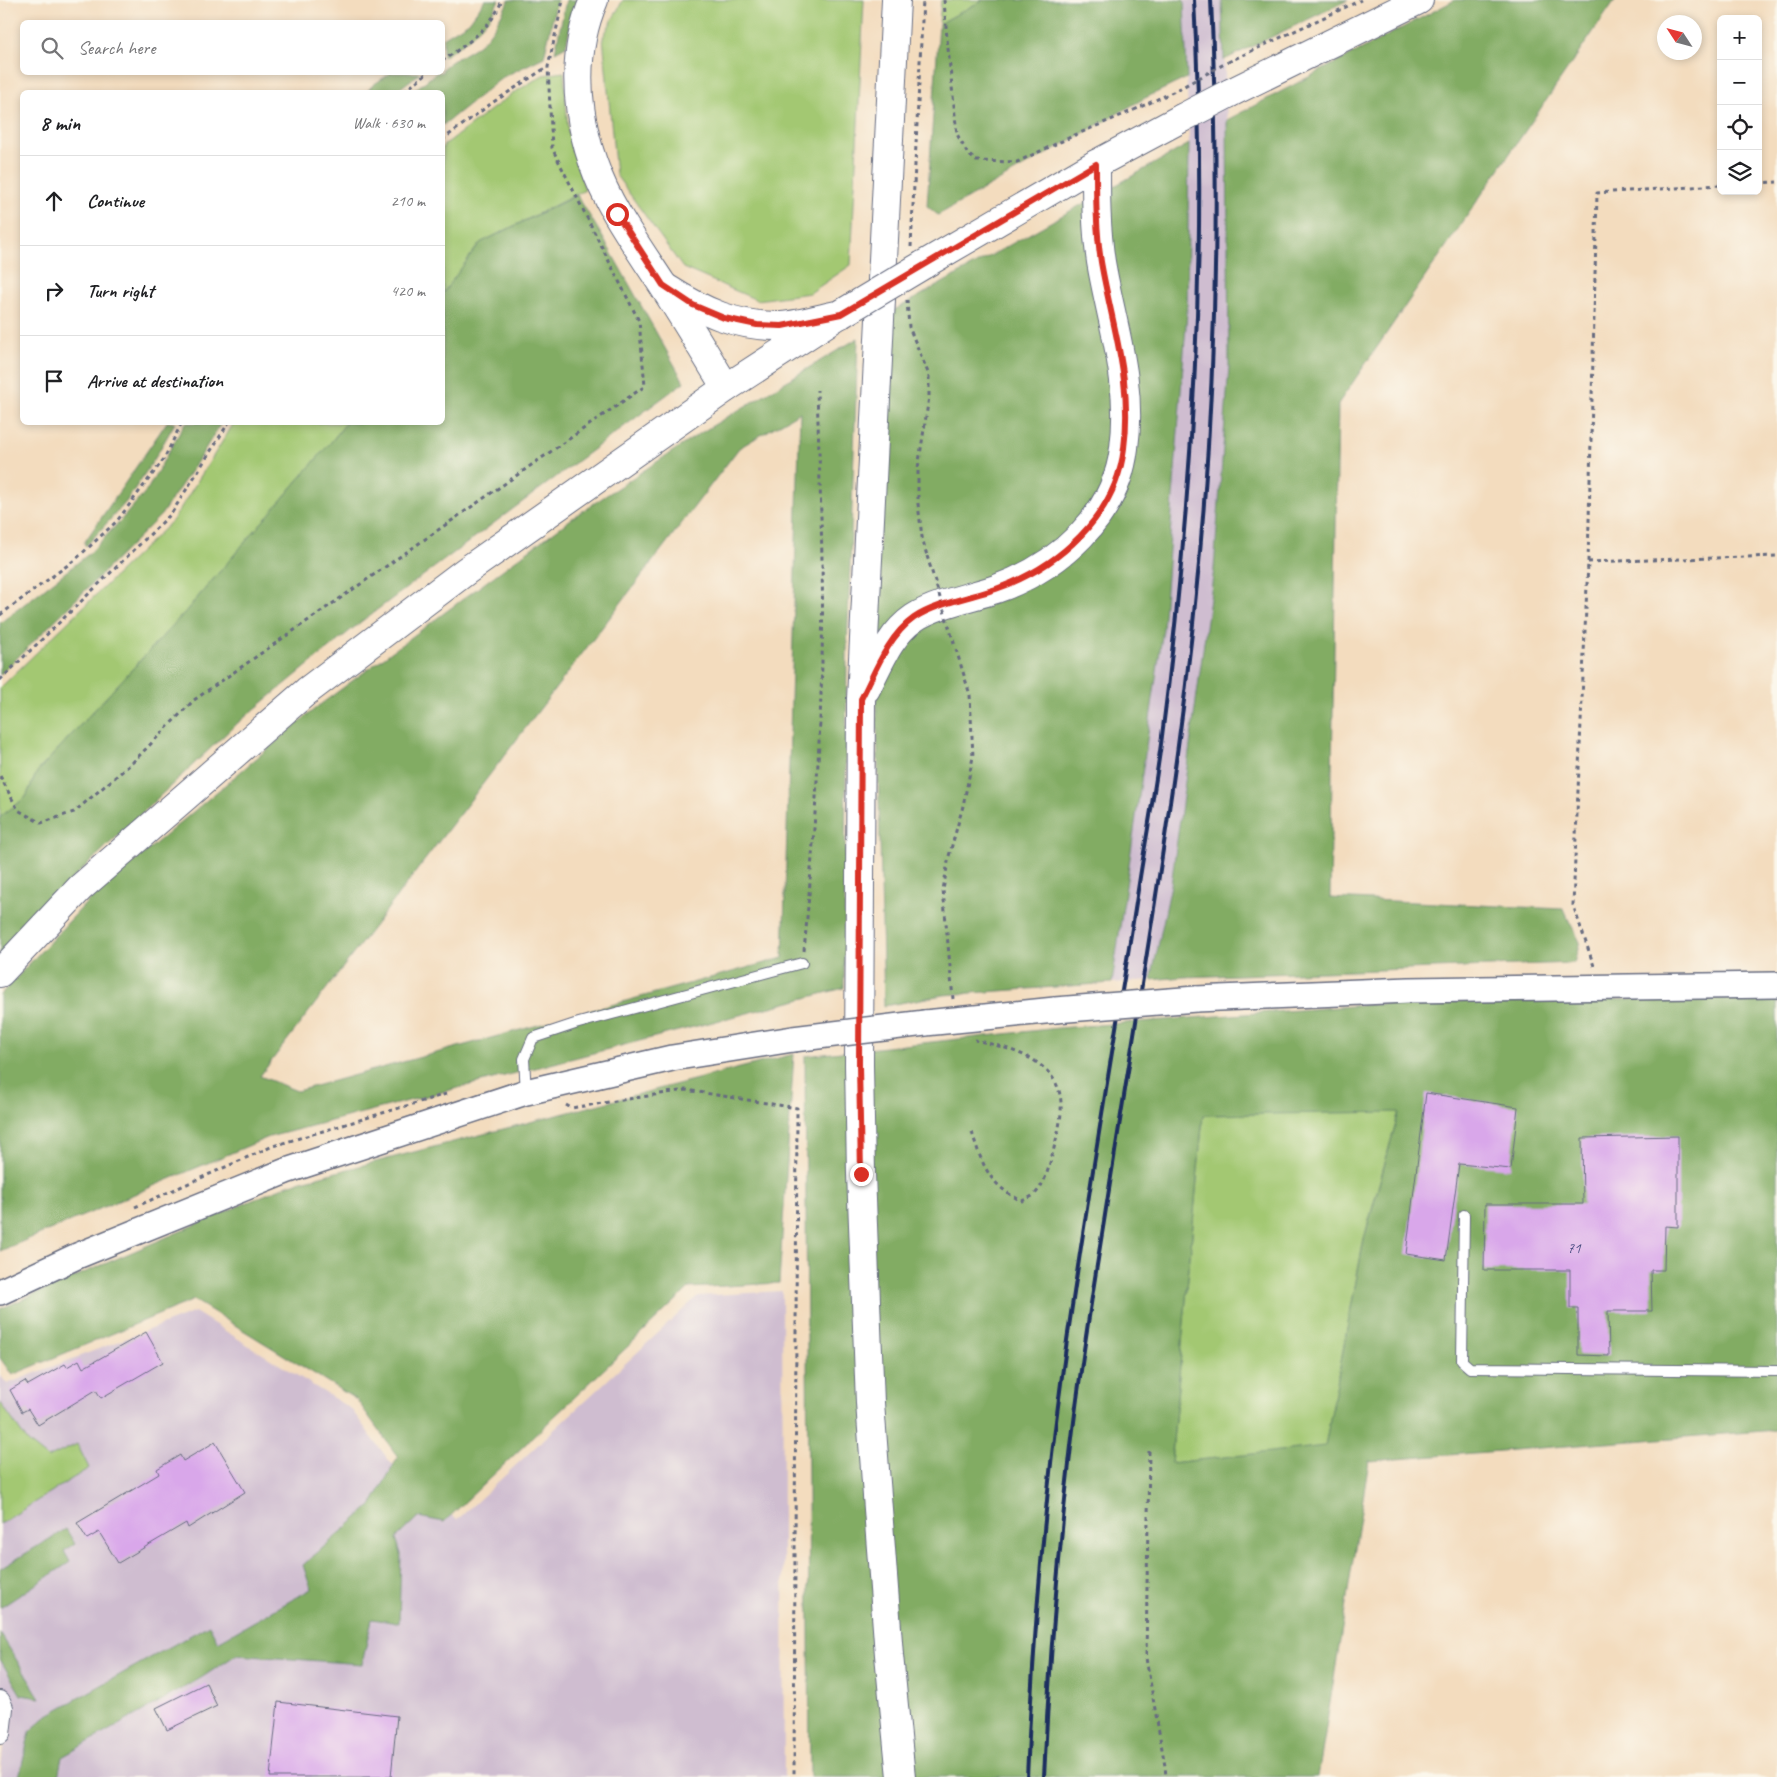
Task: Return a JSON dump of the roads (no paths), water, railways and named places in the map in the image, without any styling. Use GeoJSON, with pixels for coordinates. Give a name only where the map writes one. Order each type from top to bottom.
{"type":"FeatureCollection","features":[{"type":"Feature","properties":{"kind":"main road"},"geometry":{"type":"LineString","coordinates":[[594,0],[584,32],[578,65],[581,122],[601,183],[617,214],[726,388]]}},
{"type":"Feature","properties":{"kind":"main road"},"geometry":{"type":"LineString","coordinates":[[896,0],[861,699],[859,1065],[865,1296],[870,1403],[900,1777]]}},
{"type":"Feature","properties":{"kind":"main road"},"geometry":{"type":"LineString","coordinates":[[0,973],[80,888],[307,691],[466,571],[726,388],[841,314],[1096,164],[1230,93],[1419,0]]}},
{"type":"Feature","properties":{"kind":"main road"},"geometry":{"type":"LineString","coordinates":[[861,699],[883,656],[897,634],[914,618],[934,609],[998,588],[1039,570],[1080,537],[1101,512],[1116,483],[1124,450],[1127,417],[1126,388],[1102,262],[1096,216],[1096,164]]}},
{"type":"Feature","properties":{"kind":"main road"},"geometry":{"type":"LineString","coordinates":[[663,285],[693,305],[724,318],[757,325],[782,326],[841,314]]}},
{"type":"Feature","properties":{"kind":"street"},"geometry":{"type":"LineString","coordinates":[[0,1292],[77,1256],[286,1171],[532,1090],[672,1058],[793,1039],[925,1023],[1196,999],[1408,990],[1777,984]]}},
{"type":"Feature","properties":{"kind":"street"},"geometry":{"type":"LineString","coordinates":[[0,1701],[3,1708],[0,1734]]}},
{"type":"Feature","properties":{"kind":"lane"},"geometry":{"type":"LineString","coordinates":[[532,1090],[524,1060],[533,1038],[802,962]]}},
{"type":"Feature","properties":{"kind":"lane"},"geometry":{"type":"LineString","coordinates":[[1464,1215],[1462,1361],[1470,1368],[1777,1371]]}},
{"type":"Feature","properties":{"kind":"railway"},"geometry":{"type":"LineString","coordinates":[[1027,1777],[1032,1678],[1040,1580],[1049,1481],[1061,1383],[1079,1256],[1159,761],[1182,559],[1195,373],[1198,280],[1198,93],[1194,0]]}},
{"type":"Feature","properties":{"kind":"railway"},"geometry":{"type":"LineString","coordinates":[[1044,1777],[1054,1611],[1075,1417],[1091,1301],[1169,811],[1199,566],[1212,377],[1215,283],[1216,189],[1211,0]]}}]}
